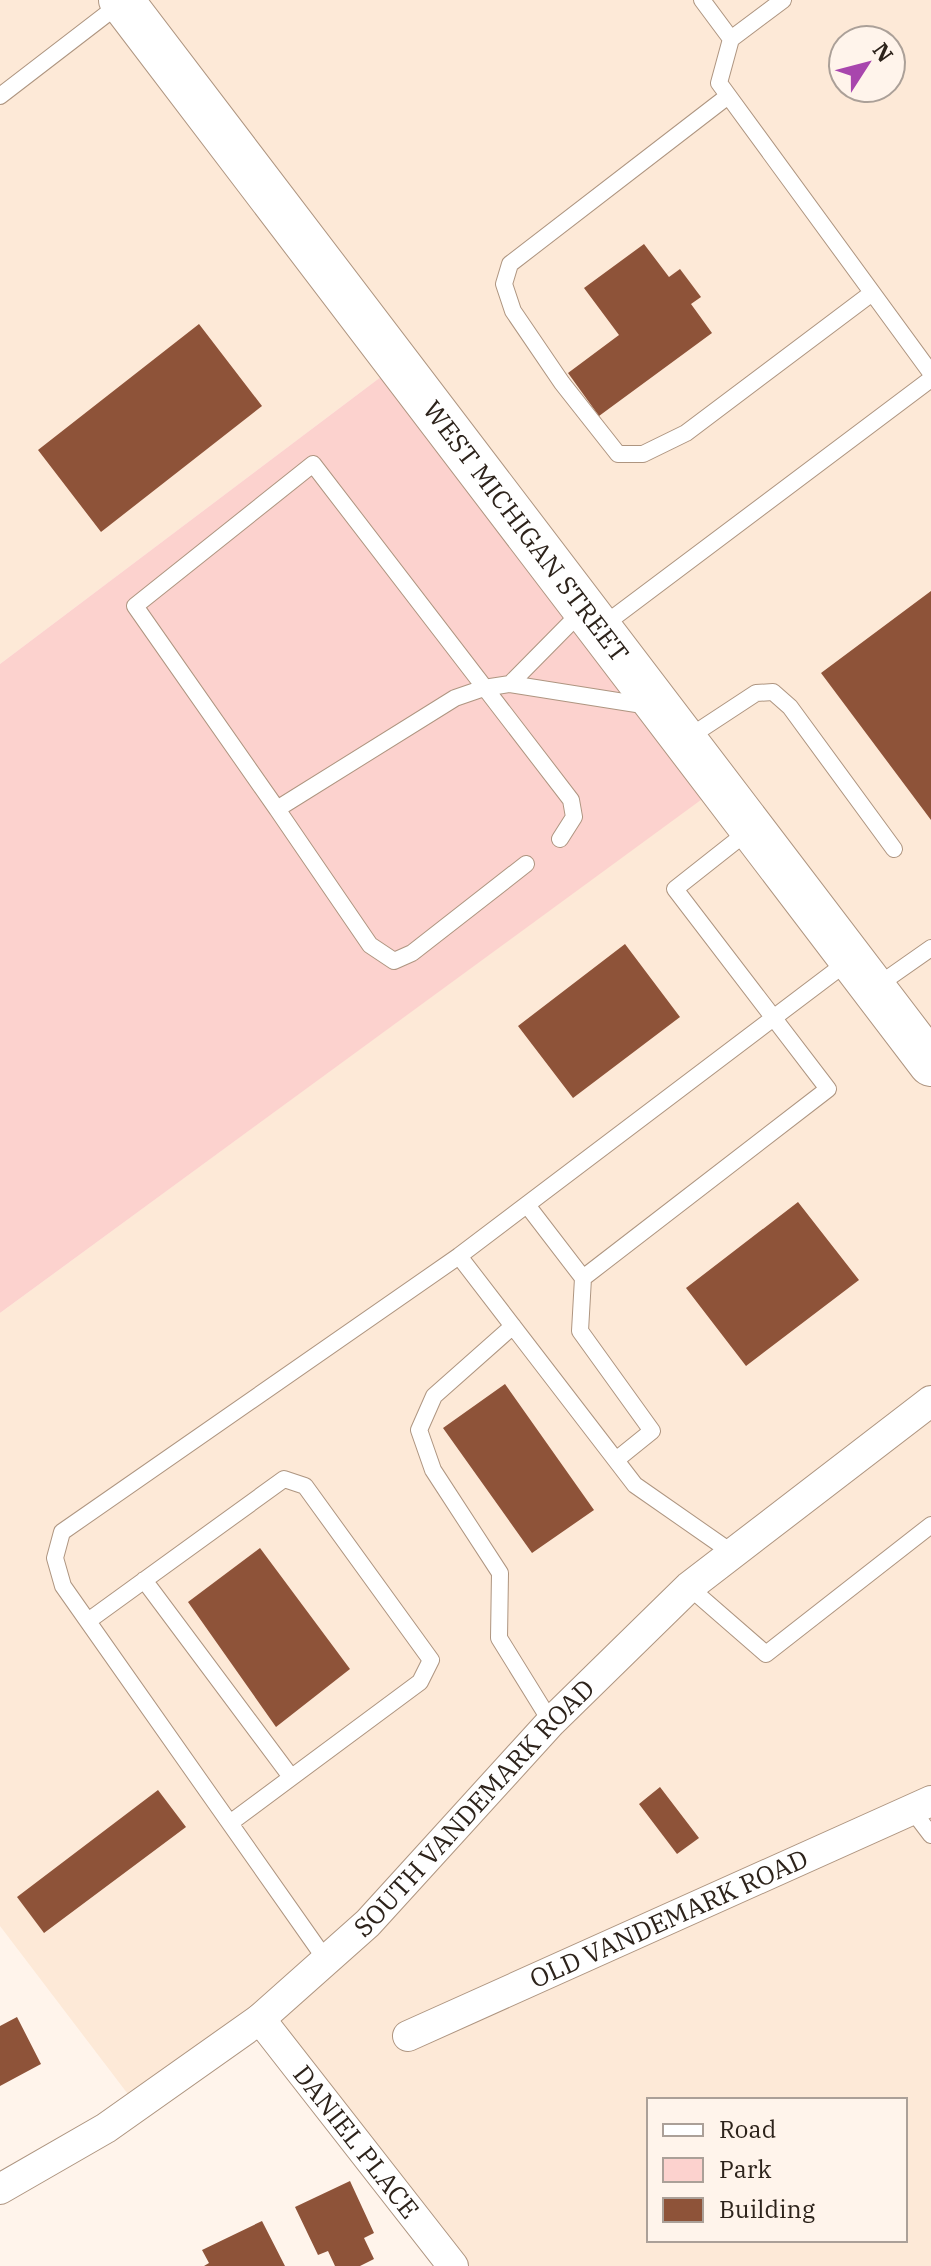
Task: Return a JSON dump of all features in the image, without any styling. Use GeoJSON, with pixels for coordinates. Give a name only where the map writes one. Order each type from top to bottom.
{"type":"FeatureCollection","features":[{"type":"Feature","properties":{"kind":"main road","name":"WEST MICHIGAN STREET"},"geometry":{"type":"LineString","coordinates":[[123,1],[931,1064]]}},
{"type":"Feature","properties":{"kind":"street","name":"SOUTH VANDEMARK ROAD"},"geometry":{"type":"LineString","coordinates":[[0,2189],[106,2128],[260,2019],[368,1923],[551,1722],[689,1587],[931,1401]]}},
{"type":"Feature","properties":{"kind":"street","name":"OLD VANDEMARK ROAD"},"geometry":{"type":"LineString","coordinates":[[408,2036],[921,1806]]}},
{"type":"Feature","properties":{"kind":"street","name":"DANIEL PLACE"},"geometry":{"type":"LineString","coordinates":[[260,2019],[453,2266]]}},
{"type":"Feature","properties":{"kind":"lane"},"geometry":{"type":"LineString","coordinates":[[702,0],[731,39]]}},
{"type":"Feature","properties":{"kind":"lane"},"geometry":{"type":"LineString","coordinates":[[510,684],[592,618],[931,376],[719,83],[731,39],[783,0]]}},
{"type":"Feature","properties":{"kind":"lane"},"geometry":{"type":"LineString","coordinates":[[0,96],[123,1]]}},
{"type":"Feature","properties":{"kind":"lane"},"geometry":{"type":"LineString","coordinates":[[728,96],[510,264],[504,284],[513,311],[562,383],[618,454],[643,454],[686,433],[872,293]]}},
{"type":"Feature","properties":{"kind":"lane"},"geometry":{"type":"LineString","coordinates":[[526,864],[412,953],[394,961],[370,945],[135,606],[313,464],[571,800],[574,817],[560,839]]}},
{"type":"Feature","properties":{"kind":"lane"},"geometry":{"type":"LineString","coordinates":[[277,809],[455,698],[484,688],[510,684],[673,724],[756,693],[773,692],[790,707],[894,849]]}},
{"type":"Feature","properties":{"kind":"lane"},"geometry":{"type":"LineString","coordinates":[[583,1278],[828,1089],[675,889],[752,828]]}},
{"type":"Feature","properties":{"kind":"lane"},"geometry":{"type":"LineString","coordinates":[[326,1960],[63,1586],[55,1558],[62,1532],[459,1256],[773,1018],[862,974],[931,948]]}},
{"type":"Feature","properties":{"kind":"lane"},"geometry":{"type":"LineString","coordinates":[[527,1205],[583,1278],[580,1331],[652,1431],[616,1460]]}},
{"type":"Feature","properties":{"kind":"lane"},"geometry":{"type":"LineString","coordinates":[[459,1256],[635,1485],[734,1554]]}},
{"type":"Feature","properties":{"kind":"lane"},"geometry":{"type":"LineString","coordinates":[[513,1326],[434,1396],[419,1430],[433,1470],[500,1573],[499,1638],[551,1722]]}},
{"type":"Feature","properties":{"kind":"lane"},"geometry":{"type":"LineString","coordinates":[[88,1621],[284,1479],[305,1486],[431,1660],[420,1682],[230,1823]]}},
{"type":"Feature","properties":{"kind":"lane"},"geometry":{"type":"LineString","coordinates":[[689,1587],[766,1654],[931,1525]]}},
{"type":"Feature","properties":{"kind":"lane"},"geometry":{"type":"LineString","coordinates":[[144,1580],[291,1777]]}},
{"type":"Feature","properties":{"kind":"lane"},"geometry":{"type":"LineString","coordinates":[[921,1806],[931,1835]]}},
{"type":"Feature","properties":{"kind":"shaded area"},"geometry":{"type":"Polygon","coordinates":[[[0,0],[931,0],[931,2266],[453,2266],[260,2019],[137,2106],[0,1926],[0,1313],[719,786],[398,364],[0,664],[0,0]]]}},
{"type":"Feature","properties":{"kind":"green space"},"geometry":{"type":"Polygon","coordinates":[[[398,364],[720,786],[0,1313],[0,664],[398,364]]]}},
{"type":"Feature","properties":{"kind":"building"},"geometry":{"type":"Polygon","coordinates":[[[644,244],[669,277],[680,269],[701,297],[691,304],[712,333],[599,416],[568,373],[619,335],[584,288],[644,244]]]}},
{"type":"Feature","properties":{"kind":"building"},"geometry":{"type":"Polygon","coordinates":[[[199,324],[262,406],[101,532],[38,450],[199,324]]]}},
{"type":"Feature","properties":{"kind":"building"},"geometry":{"type":"Polygon","coordinates":[[[931,591],[931,820],[821,673],[931,591]]]}},
{"type":"Feature","properties":{"kind":"building"},"geometry":{"type":"Polygon","coordinates":[[[625,944],[680,1017],[573,1098],[518,1026],[625,944]]]}},
{"type":"Feature","properties":{"kind":"building"},"geometry":{"type":"Polygon","coordinates":[[[798,1202],[859,1280],[746,1366],[686,1288],[798,1202]]]}},
{"type":"Feature","properties":{"kind":"building"},"geometry":{"type":"Polygon","coordinates":[[[505,1384],[594,1510],[532,1553],[443,1428],[505,1384]]]}},
{"type":"Feature","properties":{"kind":"building"},"geometry":{"type":"Polygon","coordinates":[[[260,1548],[350,1669],[276,1727],[188,1602],[260,1548]]]}},
{"type":"Feature","properties":{"kind":"building"},"geometry":{"type":"Polygon","coordinates":[[[660,1787],[699,1838],[677,1854],[639,1804],[660,1787]]]}},
{"type":"Feature","properties":{"kind":"building"},"geometry":{"type":"Polygon","coordinates":[[[158,1790],[186,1827],[44,1933],[17,1897],[158,1790]]]}},
{"type":"Feature","properties":{"kind":"building"},"geometry":{"type":"Polygon","coordinates":[[[17,2017],[41,2064],[0,2086],[0,2026],[17,2017]]]}},
{"type":"Feature","properties":{"kind":"building"},"geometry":{"type":"Polygon","coordinates":[[[350,2181],[374,2233],[364,2238],[374,2259],[360,2266],[335,2266],[328,2251],[318,2255],[295,2207],[350,2181]]]}},
{"type":"Feature","properties":{"kind":"building"},"geometry":{"type":"Polygon","coordinates":[[[262,2221],[285,2266],[204,2266],[209,2263],[202,2250],[262,2221]]]}}]}
